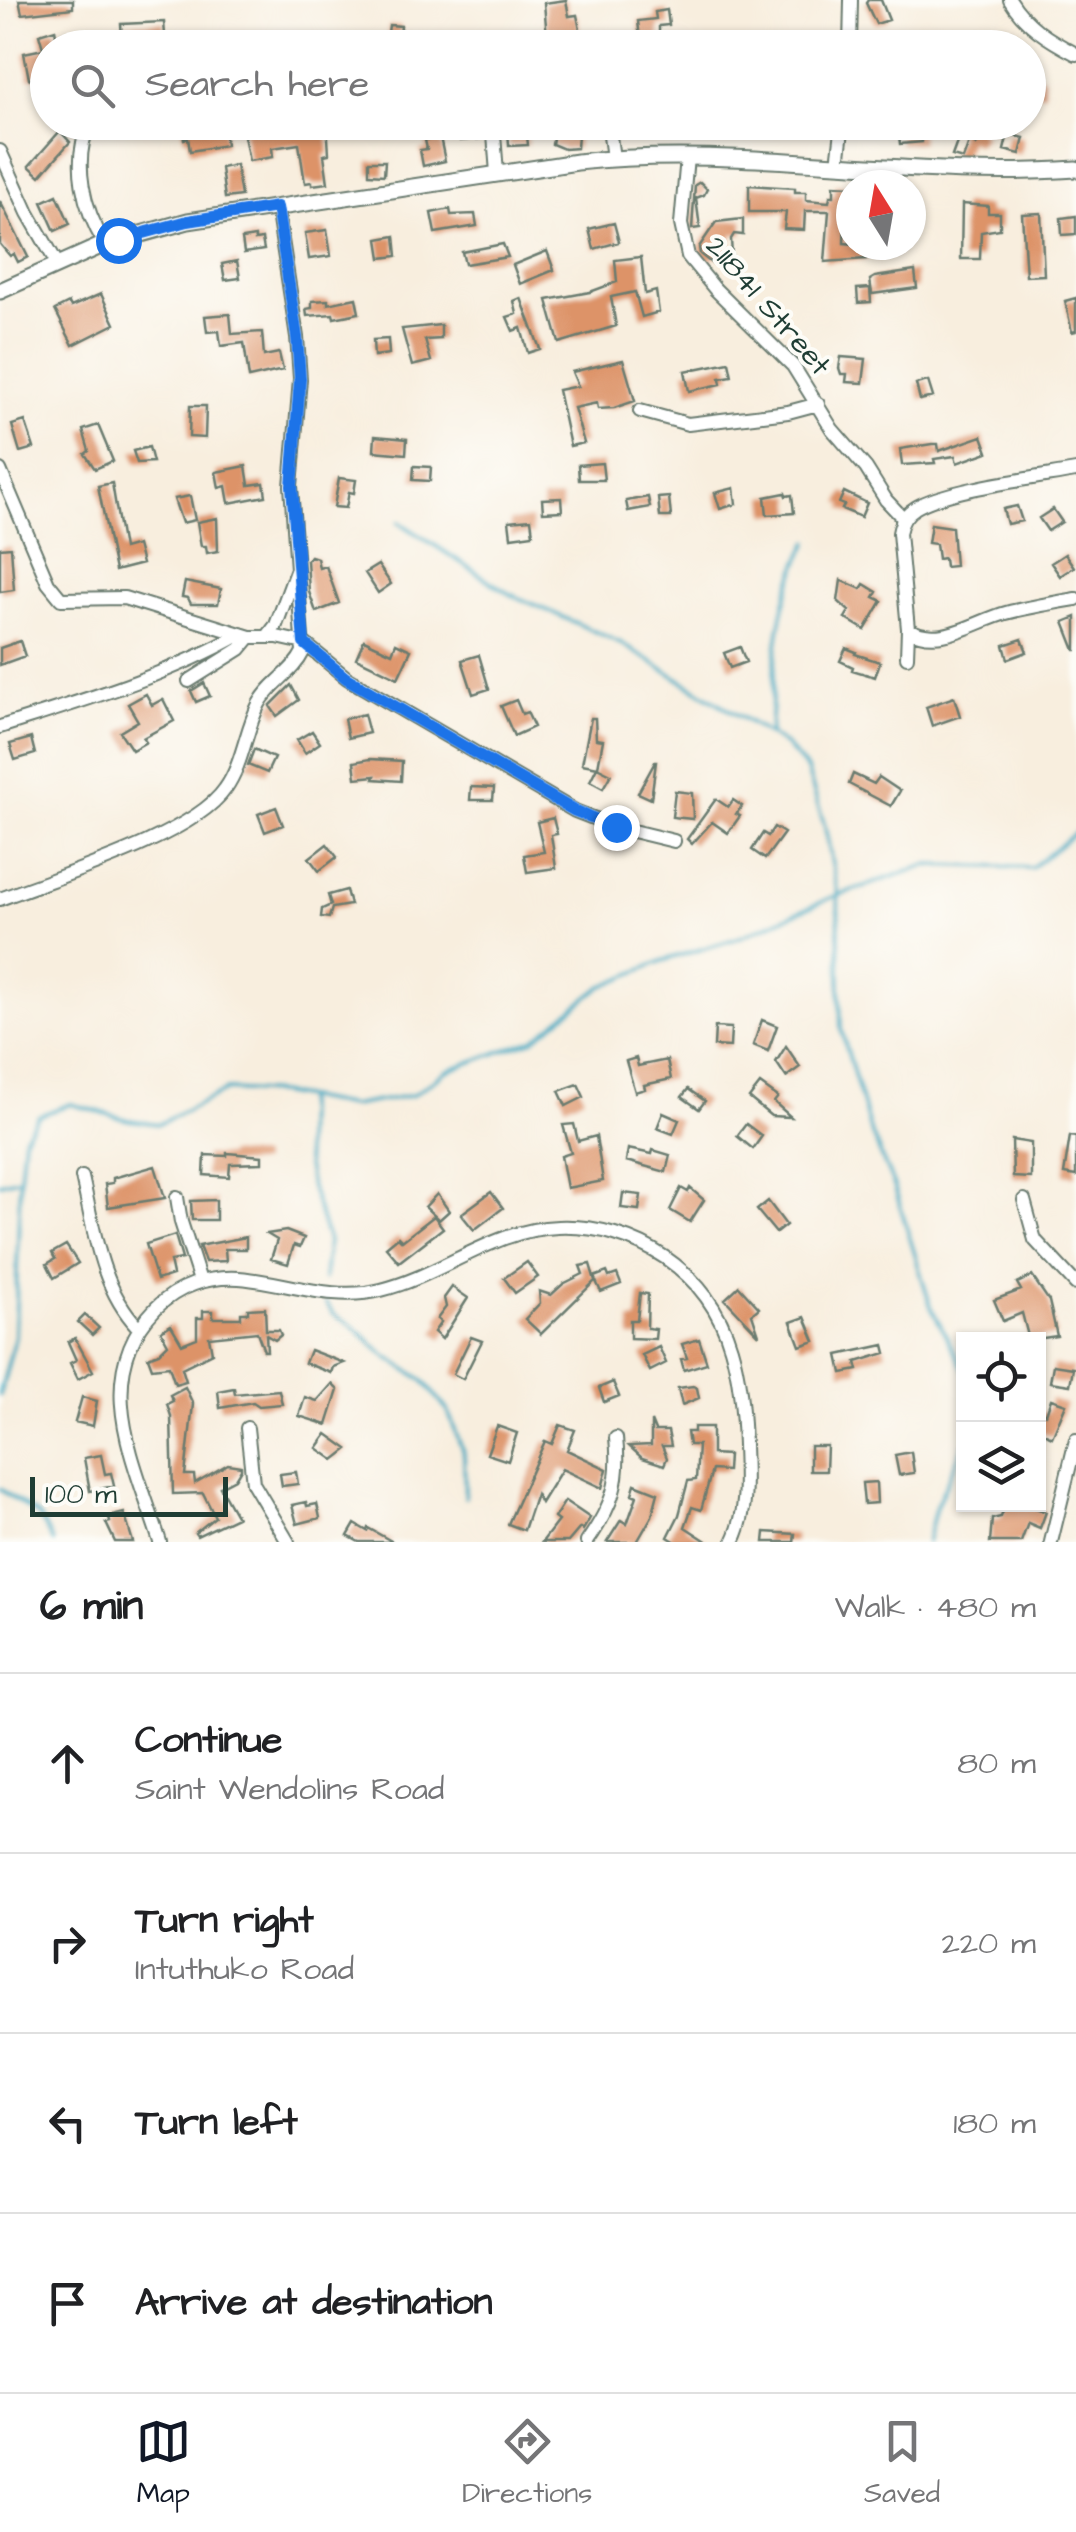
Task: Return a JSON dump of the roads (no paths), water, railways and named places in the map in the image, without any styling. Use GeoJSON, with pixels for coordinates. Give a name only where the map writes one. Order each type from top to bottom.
{"type":"FeatureCollection","features":[{"type":"Feature","properties":{"kind":"street"},"geometry":{"type":"LineString","coordinates":[[850,30],[851,0]]}},
{"type":"Feature","properties":{"kind":"street"},"geometry":{"type":"LineString","coordinates":[[1010,0],[1036,30]]}},
{"type":"Feature","properties":{"kind":"street"},"geometry":{"type":"LineString","coordinates":[[1046,38],[1076,54]]}},
{"type":"Feature","properties":{"kind":"street"},"geometry":{"type":"LineString","coordinates":[[85,140],[84,198],[90,221],[105,244]]}},
{"type":"Feature","properties":{"kind":"street"},"geometry":{"type":"LineString","coordinates":[[494,140],[497,173]]}},
{"type":"Feature","properties":{"kind":"street"},"geometry":{"type":"LineString","coordinates":[[610,140],[613,158]]}},
{"type":"Feature","properties":{"kind":"street"},"geometry":{"type":"LineString","coordinates":[[838,164],[841,140]]}},
{"type":"Feature","properties":{"kind":"street"},"geometry":{"type":"LineString","coordinates":[[0,151],[28,213],[58,265]]}},
{"type":"Feature","properties":{"kind":"street"},"geometry":{"type":"LineString","coordinates":[[0,291],[105,244],[188,221],[613,158],[687,157],[954,171],[1076,169]]}},
{"type":"Feature","properties":{"kind":"street","name":"211841 Street"},"geometry":{"type":"LineString","coordinates":[[687,157],[681,224],[688,256],[715,290],[792,366],[832,430],[903,518]]}},
{"type":"Feature","properties":{"kind":"street"},"geometry":{"type":"LineString","coordinates":[[0,899],[172,832],[214,804],[240,760],[259,704],[298,662],[304,643],[296,570],[292,467],[299,365],[293,300],[277,207]]}},
{"type":"Feature","properties":{"kind":"street"},"geometry":{"type":"LineString","coordinates":[[640,411],[688,424],[788,412],[818,404]]}},
{"type":"Feature","properties":{"kind":"street"},"geometry":{"type":"LineString","coordinates":[[0,470],[48,583],[61,599],[124,598],[246,635],[304,643],[346,678],[575,811],[616,827],[674,841]]}},
{"type":"Feature","properties":{"kind":"street"},"geometry":{"type":"LineString","coordinates":[[907,656],[899,534],[903,518],[913,509],[945,497],[1076,471]]}},
{"type":"Feature","properties":{"kind":"street"},"geometry":{"type":"LineString","coordinates":[[267,637],[276,625],[296,570]]}},
{"type":"Feature","properties":{"kind":"street"},"geometry":{"type":"LineString","coordinates":[[908,628],[917,634],[935,636],[970,628],[1007,613],[1076,599]]}},
{"type":"Feature","properties":{"kind":"street"},"geometry":{"type":"LineString","coordinates":[[189,681],[240,649],[246,635]]}},
{"type":"Feature","properties":{"kind":"street"},"geometry":{"type":"LineString","coordinates":[[0,727],[131,682],[246,635]]}},
{"type":"Feature","properties":{"kind":"street"},"geometry":{"type":"LineString","coordinates":[[82,1177],[111,1288],[122,1310],[138,1327]]}},
{"type":"Feature","properties":{"kind":"street"},"geometry":{"type":"LineString","coordinates":[[178,1197],[181,1222],[200,1282]]}},
{"type":"Feature","properties":{"kind":"street"},"geometry":{"type":"LineString","coordinates":[[1024,1200],[1035,1240],[1076,1284]]}},
{"type":"Feature","properties":{"kind":"street"},"geometry":{"type":"LineString","coordinates":[[160,1542],[122,1411],[122,1369],[138,1327],[164,1301],[200,1282],[241,1278],[324,1293],[384,1290],[514,1233],[554,1226],[589,1227],[652,1247],[681,1269],[711,1304],[731,1346],[744,1429],[740,1527],[733,1542]]}},
{"type":"Feature","properties":{"kind":"street"},"geometry":{"type":"LineString","coordinates":[[246,1428],[254,1483],[288,1542]]}},
{"type":"Feature","properties":{"kind":"street"},"geometry":{"type":"LineString","coordinates":[[587,1542],[599,1525],[618,1479],[616,1438]]}},
{"type":"Feature","properties":{"kind":"street"},"geometry":{"type":"LineString","coordinates":[[1051,1542],[1076,1440]]}},
{"type":"Feature","properties":{"kind":"waterway"},"geometry":{"type":"LineString","coordinates":[[399,522],[508,593],[621,643],[770,735],[786,746],[807,770],[825,827],[838,895],[841,1029],[870,1130],[894,1186],[931,1307],[956,1355]]}},
{"type":"Feature","properties":{"kind":"waterway"},"geometry":{"type":"LineString","coordinates":[[770,735],[783,612],[809,542]]}},
{"type":"Feature","properties":{"kind":"waterway"},"geometry":{"type":"LineString","coordinates":[[0,1183],[20,1178],[24,1137],[38,1116],[71,1104],[159,1124],[227,1090],[278,1093],[351,1106],[413,1095],[446,1071],[533,1040],[601,987],[662,961],[738,938],[833,897],[927,865],[1031,868],[1076,832]]}},
{"type":"Feature","properties":{"kind":"waterway"},"geometry":{"type":"LineString","coordinates":[[305,1099],[304,1149],[311,1188],[328,1241],[324,1279]]}},
{"type":"Feature","properties":{"kind":"waterway"},"geometry":{"type":"LineString","coordinates":[[0,1395],[15,1336],[20,1178]]}},
{"type":"Feature","properties":{"kind":"waterway"},"geometry":{"type":"LineString","coordinates":[[326,1303],[333,1314],[353,1326],[387,1357],[422,1379],[448,1411],[464,1455],[465,1497]]}},
{"type":"Feature","properties":{"kind":"waterway"},"geometry":{"type":"LineString","coordinates":[[927,1542],[936,1506],[956,1462]]}},
{"type":"Feature","properties":{"kind":"waterway"},"geometry":{"type":"LineString","coordinates":[[0,1489],[39,1516],[53,1542]]}}]}
